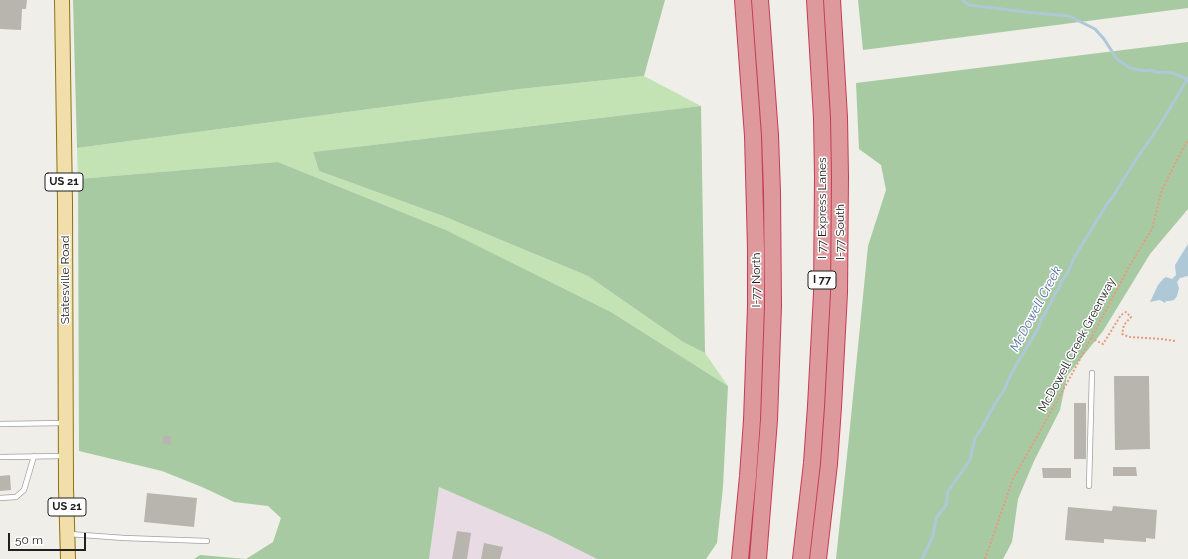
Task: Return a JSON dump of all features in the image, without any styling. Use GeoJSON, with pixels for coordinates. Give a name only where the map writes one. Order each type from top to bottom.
{"type":"FeatureCollection","features":[{"type":"Feature","properties":{"kind":"highway","name":"I-77 North"},"geometry":{"type":"LineString","coordinates":[[740,559],[752,420],[756,284],[753,136],[743,0]]}},
{"type":"Feature","properties":{"kind":"highway"},"geometry":{"type":"LineString","coordinates":[[758,559],[769,420],[773,306],[770,135],[760,0]]}},
{"type":"Feature","properties":{"kind":"highway","name":"I 77 Express Lanes"},"geometry":{"type":"LineString","coordinates":[[801,559],[814,441],[822,293],[822,125],[815,0]]}},
{"type":"Feature","properties":{"kind":"highway","name":"I-77 South"},"geometry":{"type":"LineString","coordinates":[[818,559],[831,436],[839,293],[839,125],[832,0]]}},
{"type":"Feature","properties":{"kind":"main road","name":"Statesville Road"},"geometry":{"type":"LineString","coordinates":[[62,0],[68,559]]}},
{"type":"Feature","properties":{"kind":"lane"},"geometry":{"type":"LineString","coordinates":[[1089,486],[1092,373]]}},
{"type":"Feature","properties":{"kind":"lane"},"geometry":{"type":"LineString","coordinates":[[0,424],[66,423]]}},
{"type":"Feature","properties":{"kind":"lane"},"geometry":{"type":"LineString","coordinates":[[0,498],[16,497],[24,490],[34,456]]}},
{"type":"Feature","properties":{"kind":"lane"},"geometry":{"type":"LineString","coordinates":[[0,457],[66,456]]}},
{"type":"Feature","properties":{"kind":"lane"},"geometry":{"type":"LineString","coordinates":[[68,534],[207,541]]}},
{"type":"Feature","properties":{"kind":"path","name":"McDowell Creek Greenway"},"geometry":{"type":"LineString","coordinates":[[985,559],[1013,479],[1130,265],[1152,229],[1162,190],[1188,141]]}},
{"type":"Feature","properties":{"kind":"path"},"geometry":{"type":"LineString","coordinates":[[1091,338],[1103,344],[1121,315],[1126,312],[1131,317],[1124,325],[1122,334],[1129,337],[1175,341]]}},
{"type":"Feature","properties":{"kind":"shaded area"},"geometry":{"type":"Polygon","coordinates":[[[439,487],[547,534],[597,559],[429,559],[439,487]]]}},
{"type":"Feature","properties":{"kind":"green space"},"geometry":{"type":"Polygon","coordinates":[[[73,0],[665,0],[644,76],[520,89],[77,148],[73,0]]]}},
{"type":"Feature","properties":{"kind":"green space"},"geometry":{"type":"Polygon","coordinates":[[[858,0],[1188,0],[1188,8],[863,50],[858,0]]]}},
{"type":"Feature","properties":{"kind":"green space"},"geometry":{"type":"Polygon","coordinates":[[[1188,42],[1188,209],[1150,254],[1103,331],[1067,376],[1060,410],[1034,461],[1018,499],[1012,542],[1003,559],[836,559],[868,246],[886,190],[881,165],[859,149],[856,83],[1188,42]]]}},
{"type":"Feature","properties":{"kind":"green space"},"geometry":{"type":"Polygon","coordinates":[[[644,76],[701,106],[313,152],[319,171],[443,216],[588,276],[683,342],[705,353],[728,386],[611,312],[446,230],[278,162],[78,179],[77,148],[520,89],[644,76]]]}},
{"type":"Feature","properties":{"kind":"green space"},"geometry":{"type":"Polygon","coordinates":[[[701,106],[705,353],[683,342],[588,276],[443,216],[319,171],[313,152],[701,106]]]}},
{"type":"Feature","properties":{"kind":"green space"},"geometry":{"type":"Polygon","coordinates":[[[278,162],[446,230],[611,312],[728,386],[723,487],[717,543],[706,559],[597,559],[547,534],[439,487],[429,559],[246,559],[273,542],[281,518],[268,506],[234,502],[162,471],[79,451],[78,179],[278,162]]]}},
{"type":"Feature","properties":{"kind":"green space"},"geometry":{"type":"Polygon","coordinates":[[[200,555],[246,559],[194,559],[200,555]]]}},
{"type":"Feature","properties":{"kind":"water"},"geometry":{"type":"Polygon","coordinates":[[[1188,244],[1188,276],[1180,278],[1177,282],[1179,288],[1177,296],[1174,300],[1166,301],[1165,303],[1160,300],[1150,302],[1158,285],[1163,279],[1166,277],[1172,279],[1176,275],[1175,265],[1188,244]]]}},
{"type":"Feature","properties":{"kind":"building"},"geometry":{"type":"Polygon","coordinates":[[[0,0],[27,0],[26,9],[22,9],[21,30],[0,29],[0,0]]]}},
{"type":"Feature","properties":{"kind":"building"},"geometry":{"type":"Polygon","coordinates":[[[1114,376],[1149,376],[1150,449],[1115,450],[1114,376]]]}},
{"type":"Feature","properties":{"kind":"building"},"geometry":{"type":"Polygon","coordinates":[[[1074,403],[1086,403],[1086,459],[1074,459],[1074,403]]]}},
{"type":"Feature","properties":{"kind":"building"},"geometry":{"type":"Polygon","coordinates":[[[163,436],[171,436],[171,445],[163,444],[163,436]]]}},
{"type":"Feature","properties":{"kind":"building"},"geometry":{"type":"Polygon","coordinates":[[[1113,467],[1136,467],[1137,476],[1113,476],[1113,467]]]}},
{"type":"Feature","properties":{"kind":"building"},"geometry":{"type":"Polygon","coordinates":[[[1042,468],[1071,468],[1071,478],[1043,478],[1042,468]]]}},
{"type":"Feature","properties":{"kind":"building"},"geometry":{"type":"Polygon","coordinates":[[[10,475],[11,490],[0,491],[0,476],[10,475]]]}},
{"type":"Feature","properties":{"kind":"building"},"geometry":{"type":"Polygon","coordinates":[[[147,493],[197,498],[194,527],[144,522],[147,493]]]}},
{"type":"Feature","properties":{"kind":"building"},"geometry":{"type":"Polygon","coordinates":[[[1113,506],[1157,510],[1155,539],[1146,538],[1146,542],[1104,539],[1104,543],[1065,540],[1068,507],[1112,511],[1113,506]]]}},
{"type":"Feature","properties":{"kind":"building"},"geometry":{"type":"Polygon","coordinates":[[[457,531],[471,533],[467,559],[452,559],[457,531]]]}},
{"type":"Feature","properties":{"kind":"building"},"geometry":{"type":"Polygon","coordinates":[[[484,543],[503,547],[500,559],[481,559],[484,543]]]}},
{"type":"Feature","properties":{"kind":"waterway"},"geometry":{"type":"LineString","coordinates":[[962,0],[969,5],[1069,16],[1095,29],[1104,39],[1117,59],[1130,68],[1173,73],[1187,79]]}},
{"type":"Feature","properties":{"kind":"waterway","name":"McDowell Creek"},"geometry":{"type":"LineString","coordinates":[[922,559],[933,536],[936,518],[946,505],[948,491],[970,460],[975,438],[1039,327],[1041,319],[1059,289],[1061,282],[1068,272],[1074,258],[1107,204],[1158,128],[1188,78]]}}]}
